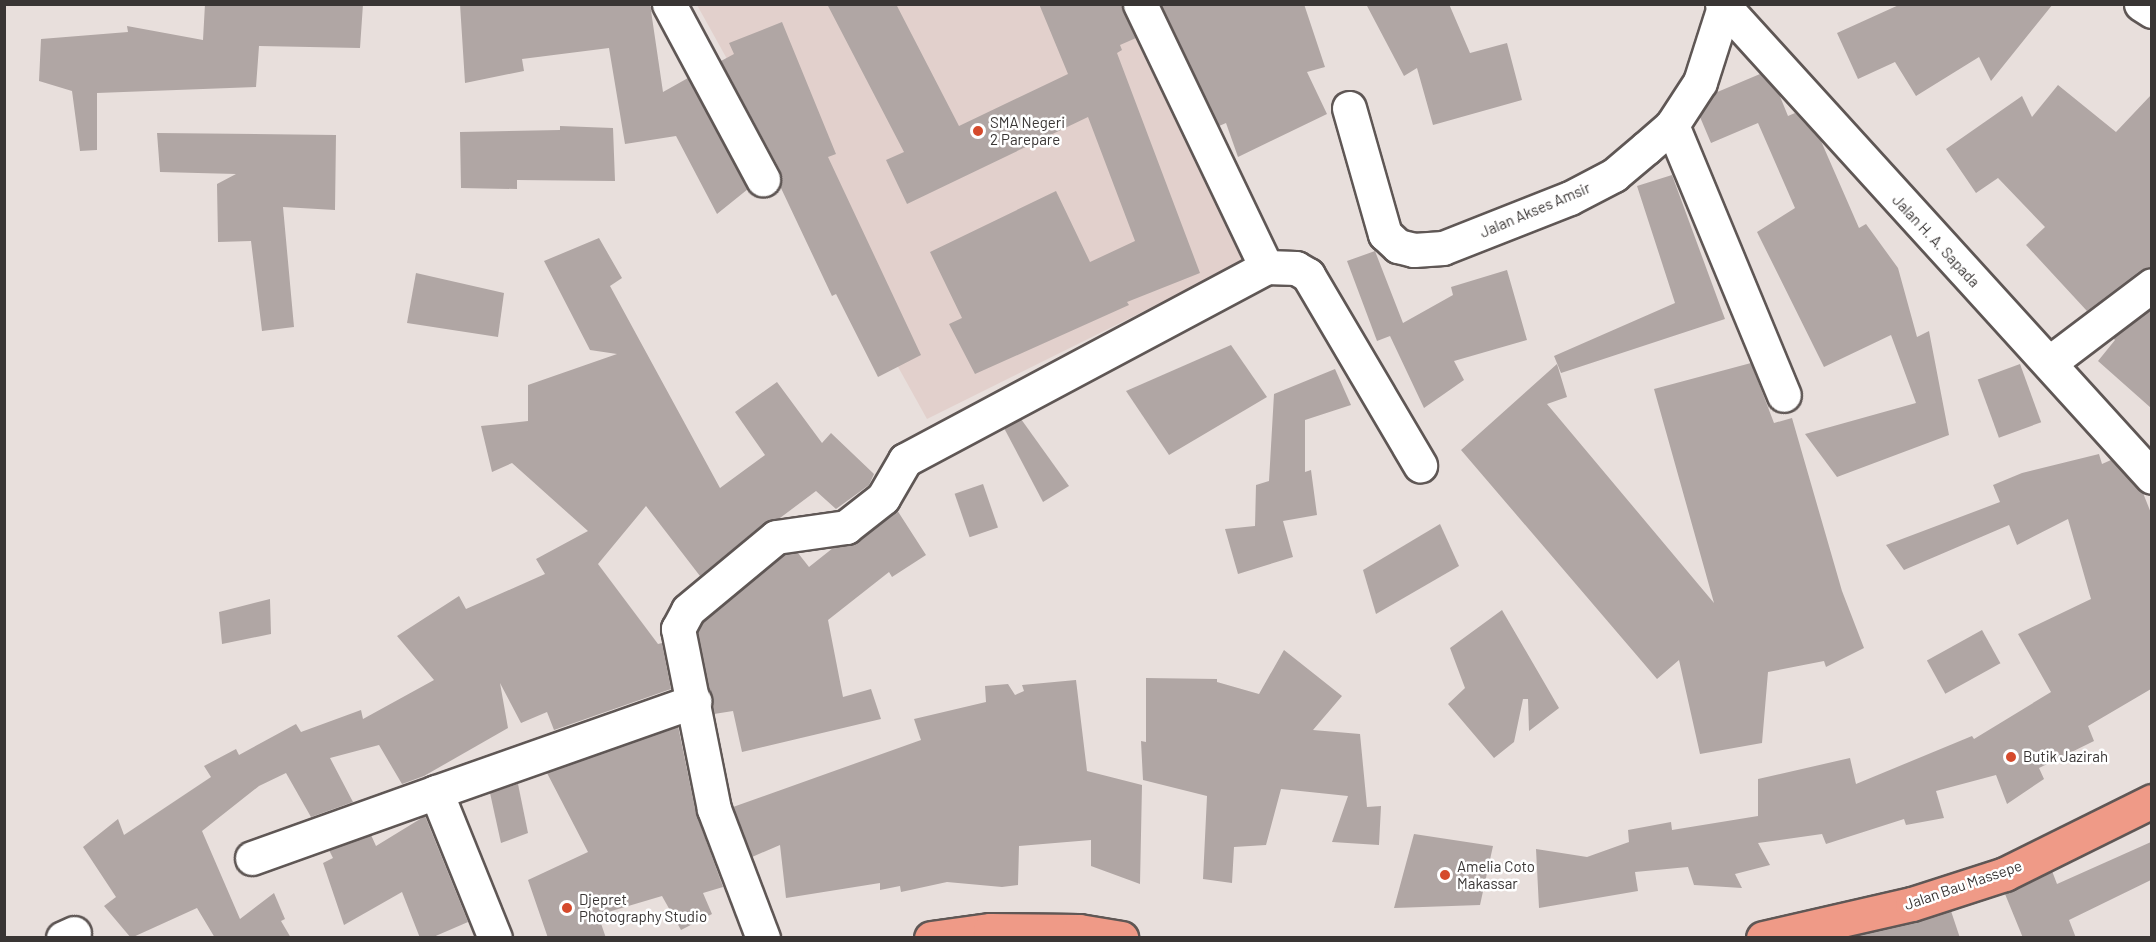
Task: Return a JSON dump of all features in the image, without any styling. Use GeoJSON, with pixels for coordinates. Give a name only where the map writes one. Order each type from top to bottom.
{"type":"FeatureCollection","features":[{"type":"Feature","properties":{"kind":"highway","name":"Jalan Bau Massepe"},"geometry":{"type":"LineString","coordinates":[[1763,938],[1911,904],[2005,874],[2151,801]]}},
{"type":"Feature","properties":{"kind":"highway"},"geometry":{"type":"LineString","coordinates":[[931,938],[990,930],[1079,931],[1121,938]]}},
{"type":"Feature","properties":{"kind":"street"},"geometry":{"type":"LineString","coordinates":[[669,4],[763,179]]}},
{"type":"Feature","properties":{"kind":"street"},"geometry":{"type":"LineString","coordinates":[[1140,4],[1266,267]]}},
{"type":"Feature","properties":{"kind":"street"},"geometry":{"type":"LineString","coordinates":[[2141,4],[2151,11]]}},
{"type":"Feature","properties":{"kind":"street","name":"Jalan Akses Amsir"},"geometry":{"type":"LineString","coordinates":[[1349,108],[1385,234],[1398,246],[1414,250],[1443,248],[1570,198],[1614,175],[1671,125],[1700,81],[1723,6]]}},
{"type":"Feature","properties":{"kind":"street","name":"Jalan H. A. Sapada"},"geometry":{"type":"LineString","coordinates":[[1723,6],[2151,477]]}},
{"type":"Feature","properties":{"kind":"street"},"geometry":{"type":"LineString","coordinates":[[1671,125],[1784,395]]}},
{"type":"Feature","properties":{"kind":"street"},"geometry":{"type":"LineString","coordinates":[[763,938],[714,809],[678,629],[688,610],[776,537],[846,527],[883,498],[905,460],[1266,267],[1296,268],[1308,275],[1420,465]]}},
{"type":"Feature","properties":{"kind":"street"},"geometry":{"type":"LineString","coordinates":[[2049,363],[2151,285]]}},
{"type":"Feature","properties":{"kind":"street"},"geometry":{"type":"LineString","coordinates":[[252,858],[694,701]]}},
{"type":"Feature","properties":{"kind":"street"},"geometry":{"type":"LineString","coordinates":[[436,792],[495,938]]}},
{"type":"Feature","properties":{"kind":"shaded area","name":"SMA Negeri 2 Parepare"},"geometry":{"type":"Polygon","coordinates":[[[697,5],[1127,5],[1251,258],[927,419],[697,5]]]}},
{"type":"Feature","properties":{"kind":"building"},"geometry":{"type":"Polygon","coordinates":[[[205,4],[363,4],[360,48],[259,46],[256,87],[97,93],[97,150],[80,151],[72,91],[39,81],[41,39],[128,32],[127,26],[203,40],[205,4]]]}},
{"type":"Feature","properties":{"kind":"building"},"geometry":{"type":"Polygon","coordinates":[[[460,4],[650,4],[663,92],[688,78],[748,189],[717,214],[676,136],[625,144],[609,48],[522,59],[524,71],[465,83],[460,4]]]}},
{"type":"Feature","properties":{"kind":"building"},"geometry":{"type":"Polygon","coordinates":[[[827,4],[896,4],[959,126],[1068,74],[1039,4],[1122,4],[1136,38],[1120,45],[1122,50],[1117,53],[1200,273],[1127,302],[1129,305],[975,374],[949,324],[962,318],[930,252],[1056,191],[1090,262],[1135,241],[1088,117],[907,204],[886,160],[904,152],[827,4]]]}},
{"type":"Feature","properties":{"kind":"building"},"geometry":{"type":"Polygon","coordinates":[[[1161,4],[1304,4],[1325,67],[1307,72],[1327,114],[1238,157],[1226,123],[1219,126],[1161,4]]]}},
{"type":"Feature","properties":{"kind":"building"},"geometry":{"type":"Polygon","coordinates":[[[1366,4],[1449,4],[1470,53],[1507,43],[1522,100],[1433,125],[1417,68],[1404,76],[1366,4]]]}},
{"type":"Feature","properties":{"kind":"building"},"geometry":{"type":"Polygon","coordinates":[[[1901,4],[2053,4],[1991,81],[1979,57],[1916,96],[1895,62],[1858,79],[1837,33],[1901,4]]]}},
{"type":"Feature","properties":{"kind":"building"},"geometry":{"type":"Polygon","coordinates":[[[782,22],[836,154],[828,157],[921,355],[878,377],[836,294],[832,296],[780,186],[780,170],[721,61],[734,54],[729,43],[782,22]]]}},
{"type":"Feature","properties":{"kind":"building"},"geometry":{"type":"Polygon","coordinates":[[[1760,74],[1779,94],[1788,116],[1795,113],[1821,141],[1859,228],[1866,224],[1898,268],[1917,337],[1929,331],[1949,435],[1837,477],[1805,434],[1916,403],[1891,335],[1824,367],[1757,232],[1795,208],[1758,123],[1711,143],[1700,117],[1715,93],[1760,74]]]}},
{"type":"Feature","properties":{"kind":"building"},"geometry":{"type":"Polygon","coordinates":[[[2058,85],[2116,132],[2151,95],[2151,267],[2141,270],[2087,311],[2026,245],[2045,227],[1998,178],[1976,193],[1946,149],[2022,96],[2032,117],[2058,85]]]}},
{"type":"Feature","properties":{"kind":"building"},"geometry":{"type":"Polygon","coordinates":[[[560,126],[613,128],[615,181],[517,180],[517,189],[461,188],[460,132],[560,130],[560,126]]]}},
{"type":"Feature","properties":{"kind":"building"},"geometry":{"type":"Polygon","coordinates":[[[157,133],[336,135],[335,210],[283,207],[294,327],[262,331],[251,241],[218,242],[217,184],[236,174],[160,172],[157,133]]]}},
{"type":"Feature","properties":{"kind":"building"},"geometry":{"type":"Polygon","coordinates":[[[1672,175],[1725,319],[1561,373],[1554,356],[1675,303],[1637,186],[1672,175]]]}},
{"type":"Feature","properties":{"kind":"building"},"geometry":{"type":"Polygon","coordinates":[[[599,238],[622,278],[610,286],[720,488],[765,455],[735,412],[777,382],[822,443],[831,433],[874,474],[869,485],[836,509],[816,491],[780,518],[764,523],[700,576],[646,506],[598,564],[658,644],[662,643],[671,689],[554,730],[547,712],[521,723],[500,683],[508,728],[424,776],[402,784],[379,745],[330,758],[353,802],[311,817],[286,773],[259,786],[202,831],[240,919],[274,893],[285,919],[281,921],[291,938],[215,938],[197,908],[131,938],[104,906],[116,897],[83,847],[118,819],[124,835],[211,777],[204,766],[236,749],[239,755],[296,724],[301,732],[361,710],[363,719],[434,680],[397,636],[459,596],[466,609],[545,574],[536,559],[588,531],[512,463],[492,472],[481,426],[528,421],[528,385],[617,354],[590,350],[544,261],[599,238]]]}},
{"type":"Feature","properties":{"kind":"building"},"geometry":{"type":"Polygon","coordinates":[[[1375,251],[1403,323],[1453,295],[1451,287],[1507,270],[1527,340],[1454,361],[1464,380],[1424,408],[1390,336],[1377,341],[1347,261],[1375,251]]]}},
{"type":"Feature","properties":{"kind":"building"},"geometry":{"type":"Polygon","coordinates":[[[416,273],[504,293],[498,337],[407,323],[416,273]]]}},
{"type":"Feature","properties":{"kind":"building"},"geometry":{"type":"Polygon","coordinates":[[[2151,309],[2151,408],[2098,361],[2115,340],[2113,338],[2151,309]]]}},
{"type":"Feature","properties":{"kind":"building"},"geometry":{"type":"Polygon","coordinates":[[[1231,345],[1267,397],[1169,455],[1126,391],[1231,345]]]}},
{"type":"Feature","properties":{"kind":"building"},"geometry":{"type":"Polygon","coordinates":[[[1751,363],[1774,423],[1792,418],[1842,591],[1864,648],[1826,667],[1824,661],[1768,672],[1762,743],[1700,754],[1679,660],[1657,679],[1461,450],[1557,364],[1567,397],[1547,404],[1714,603],[1654,389],[1751,363]]]}},
{"type":"Feature","properties":{"kind":"building"},"geometry":{"type":"Polygon","coordinates":[[[2020,364],[2041,422],[1999,438],[1978,379],[2020,364]]]}},
{"type":"Feature","properties":{"kind":"building"},"geometry":{"type":"Polygon","coordinates":[[[1335,369],[1351,405],[1305,420],[1305,472],[1311,470],[1317,515],[1283,521],[1293,557],[1238,574],[1225,529],[1255,526],[1256,485],[1269,481],[1274,394],[1335,369]]]}},
{"type":"Feature","properties":{"kind":"building"},"geometry":{"type":"Polygon","coordinates":[[[1021,419],[1069,486],[1043,502],[1004,428],[1021,419]]]}},
{"type":"Feature","properties":{"kind":"building"},"geometry":{"type":"Polygon","coordinates":[[[2099,454],[2102,464],[2111,460],[2143,493],[2151,513],[2151,689],[2088,726],[2094,741],[2039,768],[2044,779],[2007,804],[1996,775],[1936,791],[1944,818],[1906,825],[1904,819],[1826,844],[1822,834],[1758,843],[1770,865],[1735,874],[1742,888],[1694,885],[1688,867],[1635,872],[1638,891],[1539,908],[1536,849],[1587,857],[1629,842],[1628,830],[1671,822],[1672,830],[1758,816],[1758,779],[1850,758],[1856,784],[1972,736],[1974,739],[2051,692],[2018,634],[2091,599],[2068,519],[2017,545],[2009,525],[1904,570],[1886,545],[2000,502],[1993,485],[2022,473],[2099,454]]]}},
{"type":"Feature","properties":{"kind":"building"},"geometry":{"type":"Polygon","coordinates":[[[983,484],[998,527],[970,537],[955,494],[983,484]]]}},
{"type":"Feature","properties":{"kind":"building"},"geometry":{"type":"Polygon","coordinates":[[[897,510],[926,555],[892,577],[889,572],[828,620],[843,697],[871,689],[881,719],[742,752],[733,711],[714,714],[698,632],[703,622],[784,555],[798,553],[809,567],[833,548],[858,542],[897,510]]]}},
{"type":"Feature","properties":{"kind":"building"},"geometry":{"type":"Polygon","coordinates":[[[1440,524],[1459,566],[1376,614],[1363,570],[1440,524]]]}},
{"type":"Feature","properties":{"kind":"building"},"geometry":{"type":"Polygon","coordinates":[[[270,599],[271,634],[222,644],[219,612],[270,599]]]}},
{"type":"Feature","properties":{"kind":"building"},"geometry":{"type":"Polygon","coordinates":[[[1502,610],[1559,708],[1529,731],[1528,699],[1523,699],[1514,742],[1494,758],[1448,704],[1465,688],[1450,648],[1502,610]]]}},
{"type":"Feature","properties":{"kind":"building"},"geometry":{"type":"Polygon","coordinates":[[[1982,630],[2000,663],[1945,694],[1927,661],[1982,630]]]}},
{"type":"Feature","properties":{"kind":"building"},"geometry":{"type":"Polygon","coordinates":[[[1284,650],[1342,696],[1313,730],[1360,734],[1367,807],[1381,806],[1379,845],[1332,842],[1348,796],[1281,789],[1266,845],[1234,847],[1232,883],[1203,879],[1207,796],[1143,780],[1141,741],[1146,742],[1146,678],[1217,679],[1217,682],[1259,694],[1284,650]]]}},
{"type":"Feature","properties":{"kind":"building"},"geometry":{"type":"Polygon","coordinates":[[[1076,680],[1087,771],[1142,785],[1140,884],[1091,866],[1091,840],[1019,846],[1018,885],[1002,887],[947,882],[901,892],[900,886],[880,890],[880,883],[786,898],[780,845],[752,857],[733,807],[921,740],[914,719],[986,702],[985,686],[1008,684],[1015,695],[1024,691],[1022,685],[1076,680]]]}},
{"type":"Feature","properties":{"kind":"building"},"geometry":{"type":"Polygon","coordinates":[[[678,726],[696,813],[723,887],[703,893],[712,914],[681,930],[662,896],[598,915],[606,938],[548,938],[528,880],[588,852],[547,773],[678,726]]]}},
{"type":"Feature","properties":{"kind":"building"},"geometry":{"type":"Polygon","coordinates":[[[518,784],[528,833],[501,843],[490,793],[518,784]]]}},
{"type":"Feature","properties":{"kind":"building"},"geometry":{"type":"Polygon","coordinates":[[[425,816],[468,922],[431,938],[420,938],[402,892],[344,925],[323,863],[333,858],[329,850],[371,835],[376,846],[425,816]]]}},
{"type":"Feature","properties":{"kind":"building","name":"Amelia Coto Makassar"},"geometry":{"type":"Polygon","coordinates":[[[1414,834],[1493,846],[1480,905],[1394,908],[1414,834]]]}},
{"type":"Feature","properties":{"kind":"building"},"geometry":{"type":"Polygon","coordinates":[[[2151,842],[2151,880],[2069,920],[2076,938],[2023,938],[2005,894],[2052,871],[2057,884],[2151,842]]]}},
{"type":"Feature","properties":{"kind":"building"},"geometry":{"type":"Polygon","coordinates":[[[1951,911],[1960,938],[1858,938],[1858,936],[1951,911]]]}},
{"type":"Feature","properties":{"kind":"place","name":"SMA Negeri 2 Parepare"},"geometry":{"type":"Point","coordinates":[978,131]}},
{"type":"Feature","properties":{"kind":"place","name":"Butik Jazirah"},"geometry":{"type":"Point","coordinates":[2011,757]}},
{"type":"Feature","properties":{"kind":"place","name":"Amelia Coto Makassar"},"geometry":{"type":"Point","coordinates":[1445,875]}},
{"type":"Feature","properties":{"kind":"place","name":"Djepret Photography Studio"},"geometry":{"type":"Point","coordinates":[567,908]}}]}
